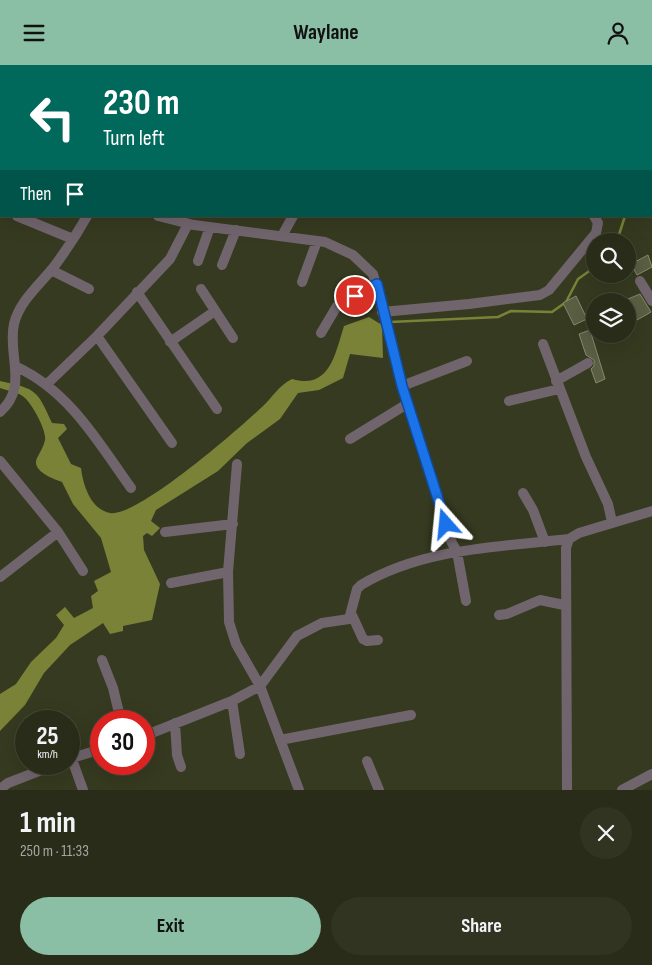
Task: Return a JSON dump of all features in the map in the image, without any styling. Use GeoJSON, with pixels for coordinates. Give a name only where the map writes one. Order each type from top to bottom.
{"type":"FeatureCollection","features":[{"type":"Feature","properties":{"kind":"street"},"geometry":{"type":"LineString","coordinates":[[19,217],[73,239]]}},
{"type":"Feature","properties":{"kind":"street"},"geometry":{"type":"LineString","coordinates":[[0,412],[11,397],[16,381],[17,367],[13,351],[13,325],[19,310],[52,270],[86,217]]}},
{"type":"Feature","properties":{"kind":"street"},"geometry":{"type":"LineString","coordinates":[[282,236],[292,217]]}},
{"type":"Feature","properties":{"kind":"street"},"geometry":{"type":"LineString","coordinates":[[382,312],[540,295],[549,290],[596,233],[598,223],[595,217]]}},
{"type":"Feature","properties":{"kind":"street"},"geometry":{"type":"LineString","coordinates":[[175,218],[210,227],[325,242],[353,255],[373,273],[402,386],[451,541],[457,552],[466,601]]}},
{"type":"Feature","properties":{"kind":"street"},"geometry":{"type":"LineString","coordinates":[[47,384],[97,336],[170,259],[193,222]]}},
{"type":"Feature","properties":{"kind":"street"},"geometry":{"type":"LineString","coordinates":[[198,261],[210,227]]}},
{"type":"Feature","properties":{"kind":"street"},"geometry":{"type":"LineString","coordinates":[[222,265],[236,231]]}},
{"type":"Feature","properties":{"kind":"street"},"geometry":{"type":"LineString","coordinates":[[302,281],[317,241]]}},
{"type":"Feature","properties":{"kind":"street"},"geometry":{"type":"LineString","coordinates":[[52,270],[89,289]]}},
{"type":"Feature","properties":{"kind":"street"},"geometry":{"type":"LineString","coordinates":[[640,281],[652,301]]}},
{"type":"Feature","properties":{"kind":"street"},"geometry":{"type":"LineString","coordinates":[[321,333],[337,306],[377,284]]}},
{"type":"Feature","properties":{"kind":"street"},"geometry":{"type":"LineString","coordinates":[[201,289],[233,338]]}},
{"type":"Feature","properties":{"kind":"street"},"geometry":{"type":"LineString","coordinates":[[137,292],[217,409]]}},
{"type":"Feature","properties":{"kind":"street"},"geometry":{"type":"LineString","coordinates":[[170,342],[215,311]]}},
{"type":"Feature","properties":{"kind":"street"},"geometry":{"type":"LineString","coordinates":[[97,336],[172,443]]}},
{"type":"Feature","properties":{"kind":"street"},"geometry":{"type":"LineString","coordinates":[[543,344],[586,457],[608,504],[612,523]]}},
{"type":"Feature","properties":{"kind":"street"},"geometry":{"type":"LineString","coordinates":[[402,386],[467,361]]}},
{"type":"Feature","properties":{"kind":"street"},"geometry":{"type":"LineString","coordinates":[[509,401],[558,385],[588,363]]}},
{"type":"Feature","properties":{"kind":"street"},"geometry":{"type":"LineString","coordinates":[[17,367],[47,384],[72,407],[131,488]]}},
{"type":"Feature","properties":{"kind":"street"},"geometry":{"type":"LineString","coordinates":[[350,439],[408,404]]}},
{"type":"Feature","properties":{"kind":"street"},"geometry":{"type":"LineString","coordinates":[[0,461],[58,532],[83,571]]}},
{"type":"Feature","properties":{"kind":"street"},"geometry":{"type":"LineString","coordinates":[[238,464],[228,572],[229,622],[236,644],[260,686],[299,790]]}},
{"type":"Feature","properties":{"kind":"street"},"geometry":{"type":"LineString","coordinates":[[523,493],[533,510],[545,542]]}},
{"type":"Feature","properties":{"kind":"street"},"geometry":{"type":"LineString","coordinates":[[378,640],[367,641],[364,639],[352,615],[357,589],[361,585],[396,568],[457,552],[569,539],[579,533],[652,511]]}},
{"type":"Feature","properties":{"kind":"street"},"geometry":{"type":"LineString","coordinates":[[165,532],[233,524]]}},
{"type":"Feature","properties":{"kind":"street"},"geometry":{"type":"LineString","coordinates":[[0,577],[58,532]]}},
{"type":"Feature","properties":{"kind":"street"},"geometry":{"type":"LineString","coordinates":[[567,790],[564,605],[566,548],[569,539]]}},
{"type":"Feature","properties":{"kind":"street"},"geometry":{"type":"LineString","coordinates":[[171,583],[228,572]]}},
{"type":"Feature","properties":{"kind":"street"},"geometry":{"type":"LineString","coordinates":[[499,615],[507,614],[540,600],[564,605]]}},
{"type":"Feature","properties":{"kind":"street"},"geometry":{"type":"LineString","coordinates":[[155,731],[232,701],[260,686],[297,636],[322,623],[345,621],[352,615]]}},
{"type":"Feature","properties":{"kind":"street"},"geometry":{"type":"LineString","coordinates":[[102,660],[113,688],[118,710]]}},
{"type":"Feature","properties":{"kind":"street"},"geometry":{"type":"LineString","coordinates":[[232,701],[240,754]]}},
{"type":"Feature","properties":{"kind":"street"},"geometry":{"type":"LineString","coordinates":[[280,740],[411,715]]}},
{"type":"Feature","properties":{"kind":"street"},"geometry":{"type":"LineString","coordinates":[[175,723],[177,755],[181,767]]}},
{"type":"Feature","properties":{"kind":"street"},"geometry":{"type":"LineString","coordinates":[[367,761],[379,790]]}},
{"type":"Feature","properties":{"kind":"street"},"geometry":{"type":"LineString","coordinates":[[622,790],[652,774]]}},
{"type":"Feature","properties":{"kind":"street"},"geometry":{"type":"LineString","coordinates":[[0,789],[8,783],[29,775]]}},
{"type":"Feature","properties":{"kind":"street"},"geometry":{"type":"LineString","coordinates":[[77,775],[83,790]]}},
{"type":"Feature","properties":{"kind":"shaded area"},"geometry":{"type":"Polygon","coordinates":[[[369,317],[382,325],[383,358],[350,354],[343,378],[319,390],[298,393],[280,419],[247,443],[218,471],[156,510],[151,521],[160,528],[152,536],[147,533],[143,536],[144,550],[160,584],[152,620],[123,626],[123,631],[110,634],[103,623],[70,645],[44,673],[25,705],[20,710],[15,710],[15,715],[0,731],[0,694],[16,684],[31,662],[56,638],[64,625],[56,615],[65,607],[74,618],[93,608],[91,596],[98,591],[94,581],[111,572],[101,538],[73,504],[62,482],[44,474],[37,467],[37,458],[44,445],[45,436],[35,412],[23,396],[0,388],[0,381],[22,386],[39,397],[52,423],[64,424],[67,429],[58,438],[71,464],[81,468],[86,488],[97,507],[110,513],[123,511],[142,501],[188,470],[250,418],[287,382],[292,379],[305,381],[315,379],[323,374],[334,358],[344,326],[369,317]]]}},
{"type":"Feature","properties":{"kind":"building"},"geometry":{"type":"Polygon","coordinates":[[[648,255],[652,267],[637,275],[636,261],[648,255]]]}},
{"type":"Feature","properties":{"kind":"building"},"geometry":{"type":"Polygon","coordinates":[[[640,294],[651,312],[637,320],[636,318],[636,296],[640,294]]]}},
{"type":"Feature","properties":{"kind":"building"},"geometry":{"type":"Polygon","coordinates":[[[576,296],[586,319],[574,325],[563,303],[576,296]]]}},
{"type":"Feature","properties":{"kind":"building"},"geometry":{"type":"Polygon","coordinates":[[[586,331],[586,343],[594,343],[605,379],[596,383],[591,369],[594,366],[594,360],[586,355],[579,334],[586,331]]]}},
{"type":"Feature","properties":{"kind":"waterway"},"geometry":{"type":"LineString","coordinates":[[620,233],[625,217]]}},
{"type":"Feature","properties":{"kind":"waterway"},"geometry":{"type":"LineString","coordinates":[[390,322],[498,317],[511,311],[552,312],[566,302],[578,279],[586,273]]}},
{"type":"Feature","properties":{"kind":"route"},"geometry":{"type":"LineString","coordinates":[[355,296],[377,284],[382,312],[402,386],[446,524]]}}]}
